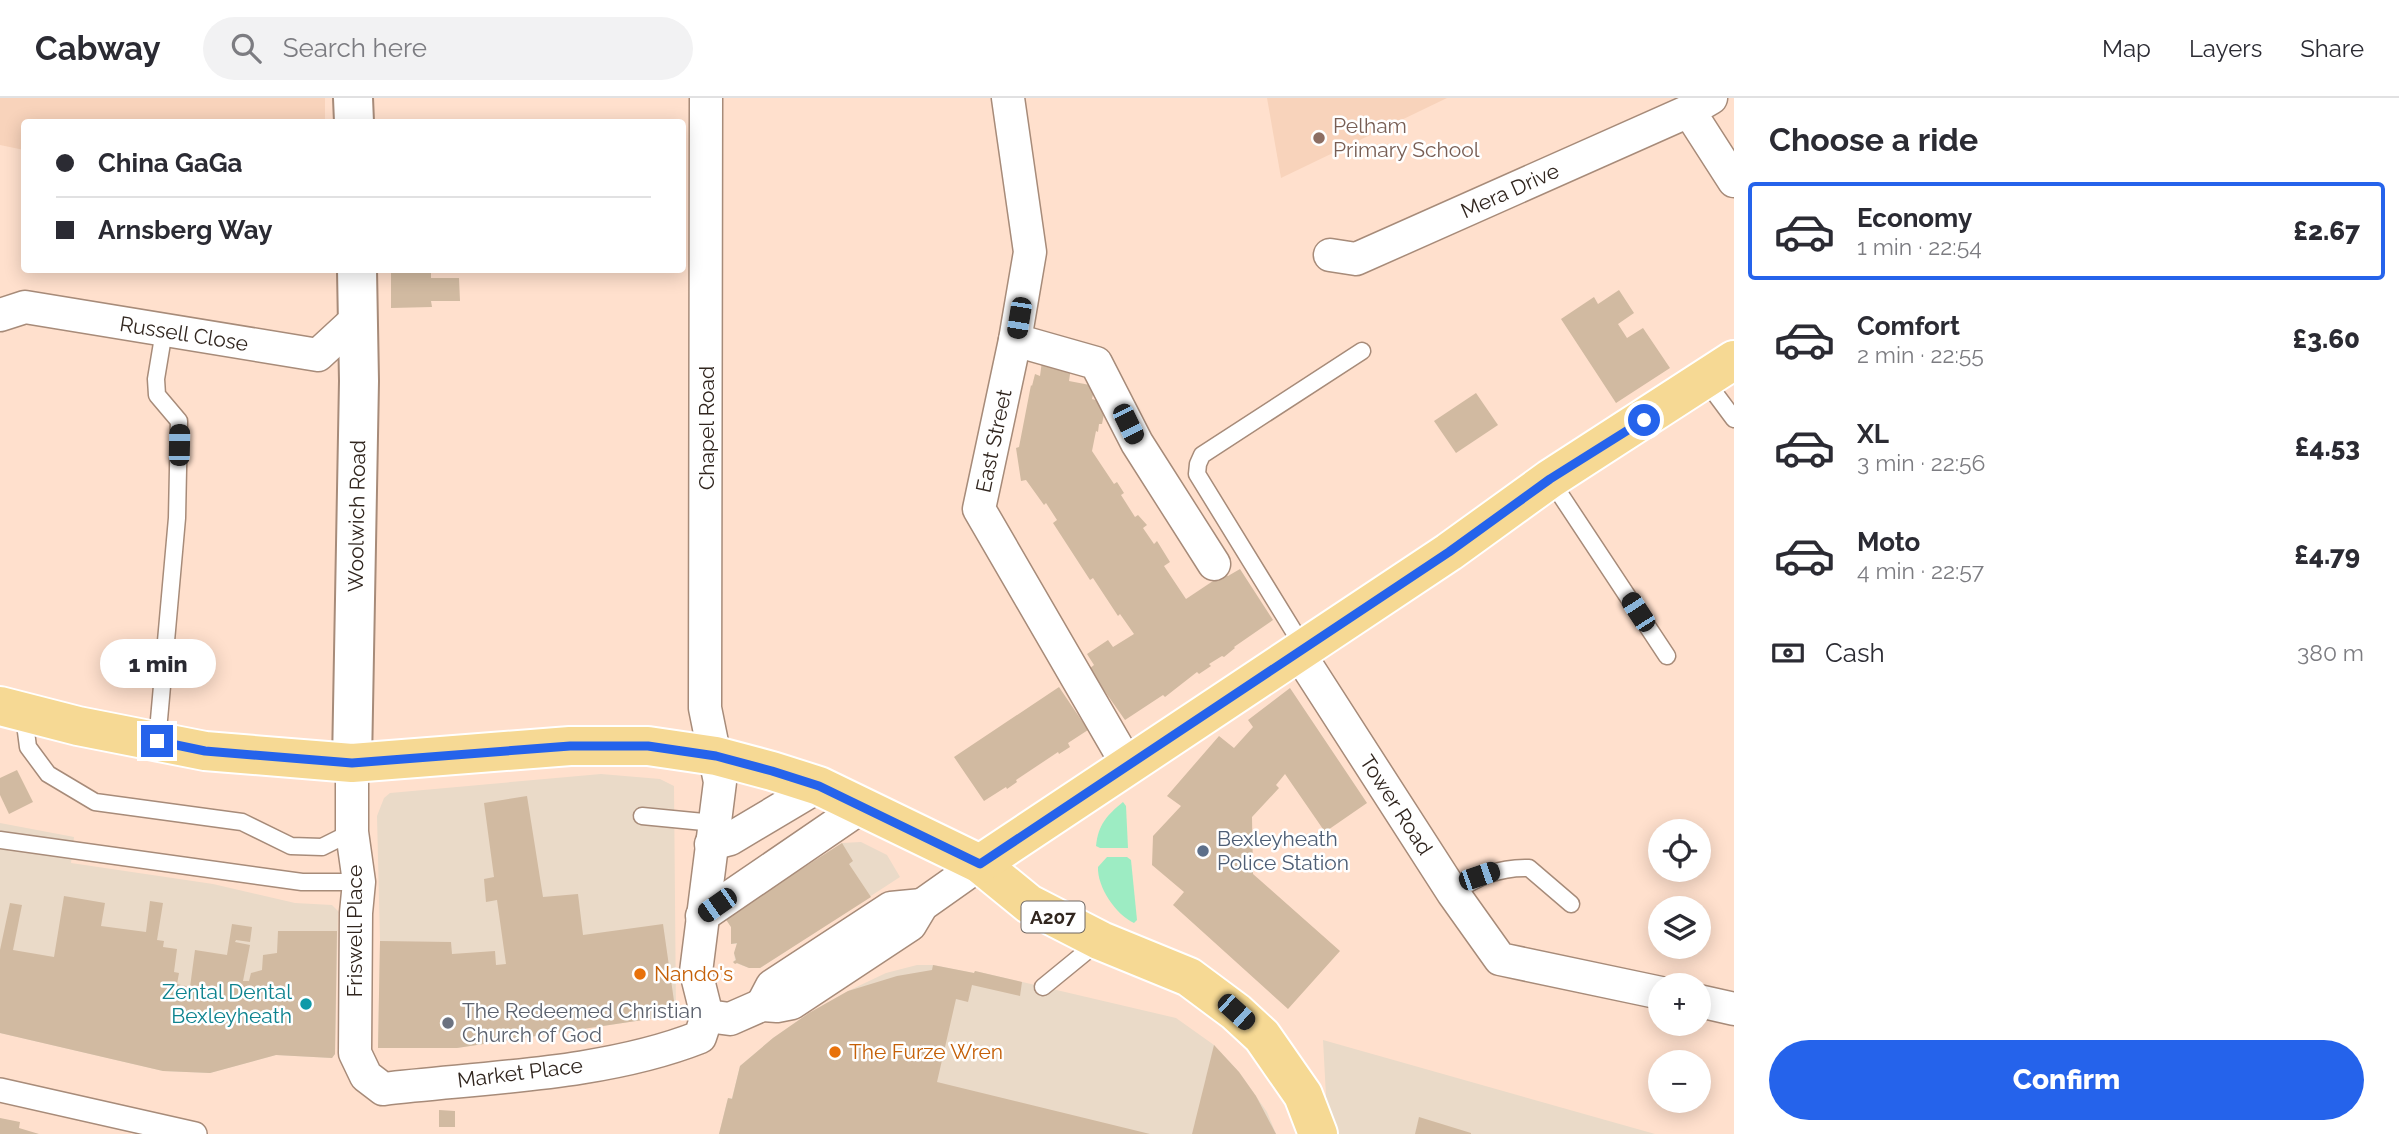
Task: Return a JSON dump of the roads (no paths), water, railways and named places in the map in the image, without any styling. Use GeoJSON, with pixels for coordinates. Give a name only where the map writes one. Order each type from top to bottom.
{"type":"FeatureCollection","features":[{"type":"Feature","properties":{"kind":"main road"},"geometry":{"type":"LineString","coordinates":[[9,709],[205,751],[352,763],[570,746],[648,746],[716,756],[819,786],[980,864],[1123,757],[1301,650],[1449,552],[1550,479],[1719,370]]}},
{"type":"Feature","properties":{"kind":"main road","name":"A207"},"geometry":{"type":"LineString","coordinates":[[980,864],[1029,904],[1101,941],[1189,977],[1236,1012],[1262,1036],[1282,1062],[1303,1095],[1318,1134]]}},
{"type":"Feature","properties":{"kind":"street"},"geometry":{"type":"LineString","coordinates":[[353,98],[354,119]]}},
{"type":"Feature","properties":{"kind":"street","name":"Chapel Road"},"geometry":{"type":"LineString","coordinates":[[706,98],[705,708],[720,782],[696,972],[707,1016]]}},
{"type":"Feature","properties":{"kind":"street","name":"East Street"},"geometry":{"type":"LineString","coordinates":[[1008,98],[1030,252],[1015,340],[979,509],[1123,757]]}},
{"type":"Feature","properties":{"kind":"street","name":"Mera Drive"},"geometry":{"type":"LineString","coordinates":[[1330,255],[1356,259],[1700,105],[1734,181]]}},
{"type":"Feature","properties":{"kind":"street","name":"Woolwich Road"},"geometry":{"type":"LineString","coordinates":[[352,763],[359,382],[357,273]]}},
{"type":"Feature","properties":{"kind":"street","name":"Russell Close"},"geometry":{"type":"LineString","coordinates":[[0,316],[25,307],[318,355]]}},
{"type":"Feature","properties":{"kind":"street"},"geometry":{"type":"LineString","coordinates":[[357,319],[318,355],[359,382]]}},
{"type":"Feature","properties":{"kind":"street"},"geometry":{"type":"LineString","coordinates":[[1015,340],[1096,363],[1137,443],[1214,564]]}},
{"type":"Feature","properties":{"kind":"street","name":"Tower Road"},"geometry":{"type":"LineString","coordinates":[[1301,650],[1453,893],[1500,959],[1648,990]]}},
{"type":"Feature","properties":{"kind":"street","name":"Friswell Place"},"geometry":{"type":"LineString","coordinates":[[352,763],[352,832],[359,882],[356,913],[355,1053],[366,1076],[383,1089]]}},
{"type":"Feature","properties":{"kind":"street"},"geometry":{"type":"LineString","coordinates":[[713,833],[730,839],[819,786]]}},
{"type":"Feature","properties":{"kind":"street"},"geometry":{"type":"LineString","coordinates":[[702,916],[863,806]]}},
{"type":"Feature","properties":{"kind":"street"},"geometry":{"type":"LineString","coordinates":[[707,1016],[730,1019],[762,1005],[792,1003],[910,925],[922,905],[980,864]]}},
{"type":"Feature","properties":{"kind":"street"},"geometry":{"type":"LineString","coordinates":[[1711,1004],[1734,1009]]}},
{"type":"Feature","properties":{"kind":"street","name":"Market Place"},"geometry":{"type":"LineString","coordinates":[[383,1089],[551,1071],[672,1048],[700,1037],[707,1016]]}},
{"type":"Feature","properties":{"kind":"street"},"geometry":{"type":"LineString","coordinates":[[0,1090],[195,1134]]}},
{"type":"Feature","properties":{"kind":"lane"},"geometry":{"type":"LineString","coordinates":[[157,741],[177,518],[179,435],[179,421],[157,395],[156,379],[164,331]]}},
{"type":"Feature","properties":{"kind":"lane"},"geometry":{"type":"LineString","coordinates":[[1301,650],[1197,474],[1198,464],[1202,455],[1362,351]]}},
{"type":"Feature","properties":{"kind":"lane"},"geometry":{"type":"LineString","coordinates":[[1719,370],[1734,419]]}},
{"type":"Feature","properties":{"kind":"lane"},"geometry":{"type":"LineString","coordinates":[[1550,479],[1667,656]]}},
{"type":"Feature","properties":{"kind":"lane"},"geometry":{"type":"LineString","coordinates":[[9,709],[25,724],[27,747],[48,774],[94,802],[242,822],[291,846],[322,847],[352,832]]}},
{"type":"Feature","properties":{"kind":"lane"},"geometry":{"type":"LineString","coordinates":[[642,816],[713,833]]}},
{"type":"Feature","properties":{"kind":"lane"},"geometry":{"type":"LineString","coordinates":[[0,840],[302,882],[359,882]]}},
{"type":"Feature","properties":{"kind":"lane"},"geometry":{"type":"LineString","coordinates":[[1453,893],[1479,876],[1500,869],[1529,868],[1571,904]]}},
{"type":"Feature","properties":{"kind":"lane"},"geometry":{"type":"LineString","coordinates":[[1043,987],[1101,941]]}},
{"type":"Feature","properties":{"kind":"place","name":"Pelham Primary School"},"geometry":{"type":"Point","coordinates":[1319,138]}},
{"type":"Feature","properties":{"kind":"place","name":"Bexleyheath Police Station"},"geometry":{"type":"Point","coordinates":[1203,851]}},
{"type":"Feature","properties":{"kind":"place","name":"Nando's"},"geometry":{"type":"Point","coordinates":[640,974]}},
{"type":"Feature","properties":{"kind":"place","name":"Zental Dental Bexleyheath"},"geometry":{"type":"Point","coordinates":[306,1004]}},
{"type":"Feature","properties":{"kind":"place","name":"The Redeemed Christian Church of God"},"geometry":{"type":"Point","coordinates":[448,1023]}},
{"type":"Feature","properties":{"kind":"place","name":"The Furze Wren"},"geometry":{"type":"Point","coordinates":[835,1052]}}]}
